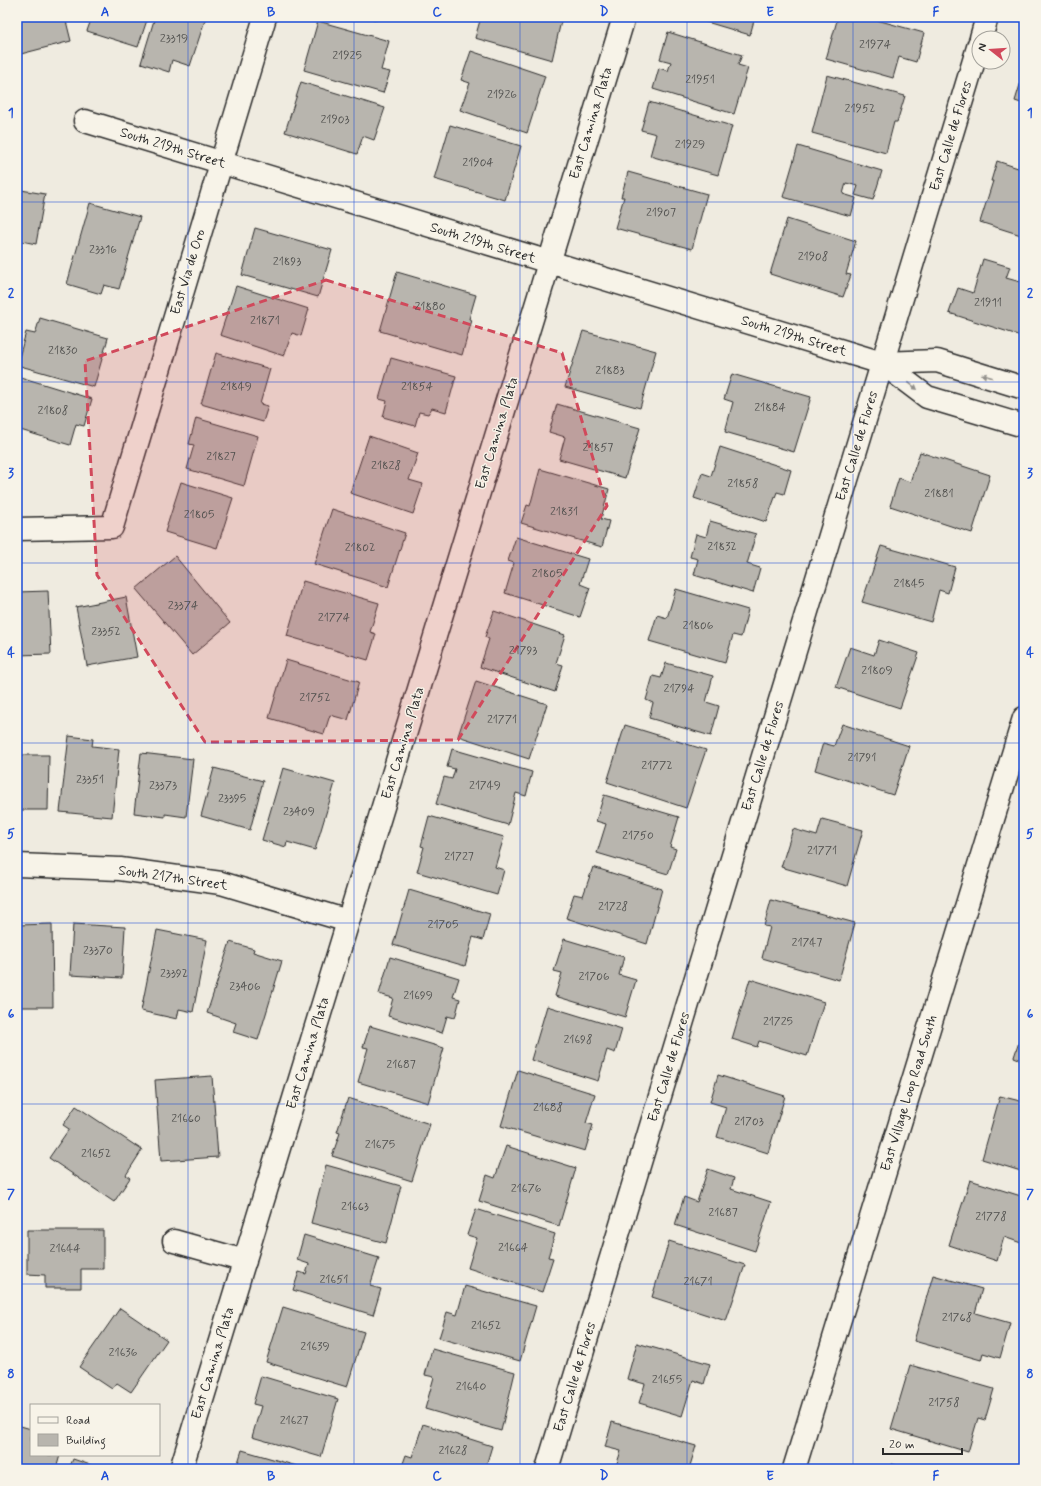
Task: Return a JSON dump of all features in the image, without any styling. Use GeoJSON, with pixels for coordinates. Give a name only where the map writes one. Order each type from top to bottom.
{"type":"FeatureCollection","features":[{"type":"Feature","properties":{"kind":"street","name":"East Via de Oro"},"geometry":{"type":"LineString","coordinates":[[17,529],[112,527],[265,17]]}},
{"type":"Feature","properties":{"kind":"street","name":"East Camina Plata"},"geometry":{"type":"LineString","coordinates":[[181,1469],[624,17]]}},
{"type":"Feature","properties":{"kind":"street"},"geometry":{"type":"LineString","coordinates":[[983,30],[987,17]]}},
{"type":"Feature","properties":{"kind":"street","name":"East Calle de Flores"},"geometry":{"type":"LineString","coordinates":[[547,1469],[971,70]]}},
{"type":"Feature","properties":{"kind":"street","name":"South 219th Street"},"geometry":{"type":"LineString","coordinates":[[85,121],[882,363],[937,361],[1024,388]]}},
{"type":"Feature","properties":{"kind":"street","name":"South 219th Street"},"geometry":{"type":"LineString","coordinates":[[882,363],[927,397],[1024,426]]}},
{"type":"Feature","properties":{"kind":"street","name":"East Village Loop Road South"},"geometry":{"type":"LineString","coordinates":[[794,1469],[1024,718]]}},
{"type":"Feature","properties":{"kind":"street","name":"South 217th Street"},"geometry":{"type":"LineString","coordinates":[[17,865],[120,869],[221,883],[348,921]]}},
{"type":"Feature","properties":{"kind":"street"},"geometry":{"type":"LineString","coordinates":[[174,1241],[245,1261]]}},
{"type":"Feature","properties":{"kind":"highlighted area"},"geometry":{"type":"Polygon","coordinates":[[[326,280],[562,353],[607,506],[458,740],[205,742],[97,575],[85,361],[326,280]]]}},
{"type":"Feature","properties":{"kind":"building"},"geometry":{"type":"Polygon","coordinates":[[[17,17],[65,17],[71,41],[17,55],[17,17]]]}},
{"type":"Feature","properties":{"kind":"building"},"geometry":{"type":"Polygon","coordinates":[[[92,17],[148,17],[138,47],[87,31],[92,17]]]}},
{"type":"Feature","properties":{"kind":"building"},"geometry":{"type":"Polygon","coordinates":[[[155,17],[206,17],[190,66],[172,60],[169,72],[141,63],[155,17]]]}},
{"type":"Feature","properties":{"kind":"building"},"geometry":{"type":"Polygon","coordinates":[[[367,17],[378,17],[377,20],[367,17]]]}},
{"type":"Feature","properties":{"kind":"building"},"geometry":{"type":"Polygon","coordinates":[[[481,17],[562,17],[552,60],[475,38],[481,17]]]}},
{"type":"Feature","properties":{"kind":"building"},"geometry":{"type":"Polygon","coordinates":[[[690,17],[755,17],[750,35],[690,17]]]}},
{"type":"Feature","properties":{"kind":"building"},"geometry":{"type":"Polygon","coordinates":[[[838,17],[866,17],[924,33],[916,62],[899,57],[893,78],[826,59],[838,17]]]}},
{"type":"Feature","properties":{"kind":"building"},"geometry":{"type":"Polygon","coordinates":[[[318,21],[389,41],[381,70],[390,72],[383,93],[304,70],[318,21]]]}},
{"type":"Feature","properties":{"kind":"building"},"geometry":{"type":"Polygon","coordinates":[[[668,32],[742,55],[738,65],[748,68],[734,114],[653,89],[659,68],[668,71],[671,62],[660,59],[668,32]]]}},
{"type":"Feature","properties":{"kind":"building"},"geometry":{"type":"Polygon","coordinates":[[[471,51],[545,76],[527,133],[460,110],[470,83],[461,80],[471,51]]]}},
{"type":"Feature","properties":{"kind":"building"},"geometry":{"type":"Polygon","coordinates":[[[827,75],[905,96],[897,122],[894,122],[886,153],[812,133],[827,75]]]}},
{"type":"Feature","properties":{"kind":"building"},"geometry":{"type":"Polygon","coordinates":[[[1024,75],[1024,104],[1015,101],[1024,75]]]}},
{"type":"Feature","properties":{"kind":"building"},"geometry":{"type":"Polygon","coordinates":[[[301,82],[385,108],[374,140],[363,136],[357,154],[285,132],[301,82]]]}},
{"type":"Feature","properties":{"kind":"building"},"geometry":{"type":"Polygon","coordinates":[[[649,102],[732,126],[718,175],[650,156],[656,134],[641,130],[649,102]]]}},
{"type":"Feature","properties":{"kind":"building"},"geometry":{"type":"Polygon","coordinates":[[[450,125],[521,146],[505,200],[434,179],[450,125]]]}},
{"type":"Feature","properties":{"kind":"building"},"geometry":{"type":"Polygon","coordinates":[[[1024,128],[1024,141],[1020,140],[1024,128]]]}},
{"type":"Feature","properties":{"kind":"building"},"geometry":{"type":"Polygon","coordinates":[[[798,146],[882,171],[873,200],[855,195],[858,186],[846,183],[843,194],[856,198],[851,216],[783,197],[798,146]]]}},
{"type":"Feature","properties":{"kind":"building"},"geometry":{"type":"Polygon","coordinates":[[[997,161],[1024,170],[1024,236],[980,222],[993,181],[991,181],[997,161]]]}},
{"type":"Feature","properties":{"kind":"building"},"geometry":{"type":"Polygon","coordinates":[[[628,172],[707,194],[692,249],[615,228],[624,197],[621,197],[628,172]]]}},
{"type":"Feature","properties":{"kind":"building"},"geometry":{"type":"Polygon","coordinates":[[[17,184],[22,185],[21,190],[45,194],[36,244],[17,240],[17,184]]]}},
{"type":"Feature","properties":{"kind":"building"},"geometry":{"type":"Polygon","coordinates":[[[90,203],[140,217],[119,289],[104,285],[101,294],[67,284],[90,203]]]}},
{"type":"Feature","properties":{"kind":"building"},"geometry":{"type":"Polygon","coordinates":[[[787,219],[856,241],[846,274],[851,275],[843,297],[770,274],[787,219]]]}},
{"type":"Feature","properties":{"kind":"building"},"geometry":{"type":"Polygon","coordinates":[[[255,228],[332,250],[318,297],[242,275],[255,228]]]}},
{"type":"Feature","properties":{"kind":"building"},"geometry":{"type":"Polygon","coordinates":[[[983,259],[1010,267],[1006,278],[1024,283],[1024,337],[949,313],[958,288],[973,293],[983,259]]]}},
{"type":"Feature","properties":{"kind":"building"},"geometry":{"type":"Polygon","coordinates":[[[397,272],[476,295],[469,319],[472,320],[462,355],[380,331],[397,272]]]}},
{"type":"Feature","properties":{"kind":"building"},"geometry":{"type":"Polygon","coordinates":[[[236,286],[309,309],[301,336],[292,333],[284,356],[220,335],[236,286]]]}},
{"type":"Feature","properties":{"kind":"building"},"geometry":{"type":"Polygon","coordinates":[[[40,318],[108,338],[94,387],[17,365],[26,332],[35,334],[40,318]]]}},
{"type":"Feature","properties":{"kind":"building"},"geometry":{"type":"Polygon","coordinates":[[[583,331],[656,351],[640,408],[565,387],[583,331]]]}},
{"type":"Feature","properties":{"kind":"building"},"geometry":{"type":"Polygon","coordinates":[[[216,353],[270,369],[260,404],[268,406],[263,422],[201,404],[216,353]]]}},
{"type":"Feature","properties":{"kind":"building"},"geometry":{"type":"Polygon","coordinates":[[[391,358],[456,376],[446,412],[432,408],[428,414],[419,412],[415,426],[383,417],[387,401],[379,399],[391,358]]]}},
{"type":"Feature","properties":{"kind":"building"},"geometry":{"type":"Polygon","coordinates":[[[732,374],[811,397],[794,452],[725,432],[733,402],[724,399],[732,374]]]}},
{"type":"Feature","properties":{"kind":"building"},"geometry":{"type":"Polygon","coordinates":[[[17,376],[92,399],[84,426],[76,424],[70,445],[17,429],[17,376]]]}},
{"type":"Feature","properties":{"kind":"building"},"geometry":{"type":"Polygon","coordinates":[[[557,404],[640,428],[625,478],[559,459],[565,437],[549,432],[557,404]]]}},
{"type":"Feature","properties":{"kind":"building"},"geometry":{"type":"Polygon","coordinates":[[[196,418],[258,436],[244,486],[187,469],[194,445],[189,444],[196,418]]]}},
{"type":"Feature","properties":{"kind":"building"},"geometry":{"type":"Polygon","coordinates":[[[369,436],[418,453],[409,480],[423,484],[413,514],[350,493],[369,436]]]}},
{"type":"Feature","properties":{"kind":"building"},"geometry":{"type":"Polygon","coordinates":[[[720,447],[791,470],[784,494],[777,492],[766,522],[694,498],[702,473],[711,476],[720,447]]]}},
{"type":"Feature","properties":{"kind":"building"},"geometry":{"type":"Polygon","coordinates":[[[920,452],[990,475],[972,533],[890,506],[899,478],[910,482],[920,452]]]}},
{"type":"Feature","properties":{"kind":"building"},"geometry":{"type":"Polygon","coordinates":[[[540,469],[609,489],[601,519],[609,521],[602,547],[521,523],[527,505],[530,506],[540,469]]]}},
{"type":"Feature","properties":{"kind":"building"},"geometry":{"type":"Polygon","coordinates":[[[181,482],[233,498],[217,548],[165,532],[181,482]]]}},
{"type":"Feature","properties":{"kind":"building"},"geometry":{"type":"Polygon","coordinates":[[[332,509],[405,533],[388,587],[314,564],[332,509]]]}},
{"type":"Feature","properties":{"kind":"building"},"geometry":{"type":"Polygon","coordinates":[[[710,521],[756,534],[747,564],[760,568],[753,593],[694,575],[698,559],[690,557],[696,534],[706,537],[710,521]]]}},
{"type":"Feature","properties":{"kind":"building"},"geometry":{"type":"Polygon","coordinates":[[[516,537],[588,559],[580,584],[590,588],[580,617],[505,593],[514,563],[508,561],[516,537]]]}},
{"type":"Feature","properties":{"kind":"building"},"geometry":{"type":"Polygon","coordinates":[[[881,546],[955,567],[948,593],[939,590],[931,622],[862,602],[881,546]]]}},
{"type":"Feature","properties":{"kind":"building"},"geometry":{"type":"Polygon","coordinates":[[[175,556],[230,623],[192,655],[136,589],[175,556]]]}},
{"type":"Feature","properties":{"kind":"building"},"geometry":{"type":"Polygon","coordinates":[[[303,581],[379,603],[370,632],[376,634],[368,660],[287,636],[303,581]]]}},
{"type":"Feature","properties":{"kind":"building"},"geometry":{"type":"Polygon","coordinates":[[[676,589],[748,610],[741,637],[733,635],[725,663],[649,641],[657,615],[667,618],[676,589]]]}},
{"type":"Feature","properties":{"kind":"building"},"geometry":{"type":"Polygon","coordinates":[[[48,591],[51,654],[17,655],[17,592],[48,591]]]}},
{"type":"Feature","properties":{"kind":"building"},"geometry":{"type":"Polygon","coordinates":[[[126,597],[137,657],[87,666],[76,607],[126,597]]]}},
{"type":"Feature","properties":{"kind":"building"},"geometry":{"type":"Polygon","coordinates":[[[494,611],[565,635],[556,663],[563,665],[555,692],[480,667],[489,639],[485,637],[494,611]]]}},
{"type":"Feature","properties":{"kind":"building"},"geometry":{"type":"Polygon","coordinates":[[[879,640],[919,653],[900,708],[836,687],[850,647],[874,655],[879,640]]]}},
{"type":"Feature","properties":{"kind":"building"},"geometry":{"type":"Polygon","coordinates":[[[286,660],[359,682],[348,720],[330,715],[324,734],[269,718],[286,660]]]}},
{"type":"Feature","properties":{"kind":"building"},"geometry":{"type":"Polygon","coordinates":[[[666,663],[713,676],[706,702],[719,706],[711,736],[649,718],[653,703],[646,700],[653,676],[661,678],[666,663]]]}},
{"type":"Feature","properties":{"kind":"building"},"geometry":{"type":"Polygon","coordinates":[[[476,681],[547,704],[529,759],[458,736],[476,681]]]}},
{"type":"Feature","properties":{"kind":"building"},"geometry":{"type":"Polygon","coordinates":[[[842,724],[909,746],[893,795],[815,770],[823,743],[834,746],[842,724]]]}},
{"type":"Feature","properties":{"kind":"building"},"geometry":{"type":"Polygon","coordinates":[[[625,725],[706,750],[686,808],[607,782],[625,725]]]}},
{"type":"Feature","properties":{"kind":"building"},"geometry":{"type":"Polygon","coordinates":[[[69,736],[93,739],[92,746],[119,749],[112,817],[60,812],[69,736]]]}},
{"type":"Feature","properties":{"kind":"building"},"geometry":{"type":"Polygon","coordinates":[[[452,749],[532,772],[526,796],[516,793],[508,825],[436,804],[444,777],[452,779],[455,769],[447,767],[452,749]]]}},
{"type":"Feature","properties":{"kind":"building"},"geometry":{"type":"Polygon","coordinates":[[[141,753],[193,759],[186,817],[165,814],[165,817],[134,813],[141,753]]]}},
{"type":"Feature","properties":{"kind":"building"},"geometry":{"type":"Polygon","coordinates":[[[17,755],[49,755],[48,810],[17,810],[17,755]]]}},
{"type":"Feature","properties":{"kind":"building"},"geometry":{"type":"Polygon","coordinates":[[[214,768],[263,781],[250,830],[201,816],[214,768]]]}},
{"type":"Feature","properties":{"kind":"building"},"geometry":{"type":"Polygon","coordinates":[[[283,768],[335,783],[315,850],[287,842],[286,847],[262,840],[283,768]]]}},
{"type":"Feature","properties":{"kind":"building"},"geometry":{"type":"Polygon","coordinates":[[[604,795],[679,817],[670,847],[676,849],[668,874],[597,853],[606,824],[596,821],[604,795]]]}},
{"type":"Feature","properties":{"kind":"building"},"geometry":{"type":"Polygon","coordinates":[[[429,816],[504,837],[495,867],[504,870],[497,895],[417,872],[424,847],[421,846],[429,816]]]}},
{"type":"Feature","properties":{"kind":"building"},"geometry":{"type":"Polygon","coordinates":[[[822,819],[863,830],[847,886],[781,867],[793,829],[817,836],[822,819]]]}},
{"type":"Feature","properties":{"kind":"building"},"geometry":{"type":"Polygon","coordinates":[[[593,867],[662,889],[647,944],[566,918],[574,894],[583,896],[593,867]]]}},
{"type":"Feature","properties":{"kind":"building"},"geometry":{"type":"Polygon","coordinates":[[[409,890],[490,914],[483,940],[473,937],[465,966],[393,945],[409,890]]]}},
{"type":"Feature","properties":{"kind":"building"},"geometry":{"type":"Polygon","coordinates":[[[771,900],[855,923],[839,980],[762,958],[770,927],[764,926],[771,900]]]}},
{"type":"Feature","properties":{"kind":"building"},"geometry":{"type":"Polygon","coordinates":[[[52,924],[53,1007],[17,1007],[17,925],[52,924]]]}},
{"type":"Feature","properties":{"kind":"building"},"geometry":{"type":"Polygon","coordinates":[[[73,924],[125,927],[122,978],[70,975],[73,924]]]}},
{"type":"Feature","properties":{"kind":"building"},"geometry":{"type":"Polygon","coordinates":[[[157,930],[207,940],[193,1012],[179,1009],[177,1019],[141,1011],[157,930]]]}},
{"type":"Feature","properties":{"kind":"building"},"geometry":{"type":"Polygon","coordinates":[[[564,939],[624,957],[619,975],[636,980],[625,1017],[555,996],[562,973],[554,971],[564,939]]]}},
{"type":"Feature","properties":{"kind":"building"},"geometry":{"type":"Polygon","coordinates":[[[230,942],[254,949],[253,952],[282,961],[258,1040],[233,1032],[236,1023],[207,1013],[230,942]]]}},
{"type":"Feature","properties":{"kind":"building"},"geometry":{"type":"Polygon","coordinates":[[[390,957],[459,978],[453,997],[460,999],[455,1018],[447,1016],[442,1033],[388,1016],[393,998],[379,994],[390,957]]]}},
{"type":"Feature","properties":{"kind":"building"},"geometry":{"type":"Polygon","coordinates":[[[750,979],[824,1002],[807,1056],[759,1041],[757,1047],[732,1039],[750,979]]]}},
{"type":"Feature","properties":{"kind":"building"},"geometry":{"type":"Polygon","coordinates":[[[547,1006],[622,1029],[615,1053],[607,1050],[598,1081],[531,1060],[547,1006]]]}},
{"type":"Feature","properties":{"kind":"building"},"geometry":{"type":"Polygon","coordinates":[[[370,1026],[444,1048],[428,1103],[358,1082],[368,1048],[363,1047],[370,1026]]]}},
{"type":"Feature","properties":{"kind":"building"},"geometry":{"type":"Polygon","coordinates":[[[1024,1027],[1024,1061],[1014,1057],[1024,1027]]]}},
{"type":"Feature","properties":{"kind":"building"},"geometry":{"type":"Polygon","coordinates":[[[518,1070],[595,1094],[586,1123],[593,1125],[585,1151],[501,1126],[518,1070]]]}},
{"type":"Feature","properties":{"kind":"building"},"geometry":{"type":"Polygon","coordinates":[[[718,1075],[785,1096],[768,1153],[717,1137],[726,1107],[710,1102],[718,1075]]]}},
{"type":"Feature","properties":{"kind":"building"},"geometry":{"type":"Polygon","coordinates":[[[212,1076],[218,1157],[161,1161],[155,1080],[212,1076]]]}},
{"type":"Feature","properties":{"kind":"building"},"geometry":{"type":"Polygon","coordinates":[[[1000,1096],[1024,1102],[1024,1172],[982,1159],[1000,1096]]]}},
{"type":"Feature","properties":{"kind":"building"},"geometry":{"type":"Polygon","coordinates":[[[348,1098],[430,1124],[412,1181],[332,1156],[340,1133],[337,1132],[348,1098]]]}},
{"type":"Feature","properties":{"kind":"building"},"geometry":{"type":"Polygon","coordinates":[[[76,1106],[142,1150],[126,1175],[130,1178],[114,1202],[49,1158],[69,1129],[63,1125],[76,1106]]]}},
{"type":"Feature","properties":{"kind":"building"},"geometry":{"type":"Polygon","coordinates":[[[506,1146],[576,1168],[559,1226],[479,1201],[487,1175],[495,1178],[506,1146]]]}},
{"type":"Feature","properties":{"kind":"building"},"geometry":{"type":"Polygon","coordinates":[[[326,1165],[401,1186],[386,1243],[311,1223],[326,1165]]]}},
{"type":"Feature","properties":{"kind":"building"},"geometry":{"type":"Polygon","coordinates":[[[708,1169],[734,1178],[731,1189],[771,1202],[755,1251],[675,1225],[684,1197],[697,1202],[708,1169]]]}},
{"type":"Feature","properties":{"kind":"building"},"geometry":{"type":"Polygon","coordinates":[[[970,1180],[1024,1197],[1024,1244],[1004,1237],[997,1261],[949,1245],[970,1180]]]}},
{"type":"Feature","properties":{"kind":"building"},"geometry":{"type":"Polygon","coordinates":[[[476,1209],[555,1234],[548,1257],[553,1258],[542,1292],[468,1268],[477,1238],[467,1235],[476,1209]]]}},
{"type":"Feature","properties":{"kind":"building"},"geometry":{"type":"Polygon","coordinates":[[[27,1230],[103,1230],[103,1269],[81,1269],[81,1288],[45,1288],[45,1275],[27,1274],[27,1230]]]}},
{"type":"Feature","properties":{"kind":"building"},"geometry":{"type":"Polygon","coordinates":[[[304,1235],[379,1258],[370,1286],[381,1289],[373,1315],[293,1290],[299,1272],[306,1274],[309,1264],[297,1260],[304,1235]]]}},
{"type":"Feature","properties":{"kind":"building"},"geometry":{"type":"Polygon","coordinates":[[[669,1241],[745,1265],[726,1321],[652,1297],[669,1241]]]}},
{"type":"Feature","properties":{"kind":"building"},"geometry":{"type":"Polygon","coordinates":[[[933,1275],[982,1289],[975,1313],[1010,1323],[1000,1358],[983,1353],[981,1360],[914,1341],[933,1275]]]}},
{"type":"Feature","properties":{"kind":"building"},"geometry":{"type":"Polygon","coordinates":[[[465,1286],[536,1306],[520,1361],[439,1338],[447,1312],[457,1315],[465,1286]]]}},
{"type":"Feature","properties":{"kind":"building"},"geometry":{"type":"Polygon","coordinates":[[[283,1307],[364,1332],[347,1387],[266,1362],[283,1307]]]}},
{"type":"Feature","properties":{"kind":"building"},"geometry":{"type":"Polygon","coordinates":[[[120,1308],[167,1340],[131,1392],[117,1383],[112,1389],[79,1367],[120,1308]]]}},
{"type":"Feature","properties":{"kind":"building"},"geometry":{"type":"Polygon","coordinates":[[[637,1343],[710,1364],[704,1384],[693,1380],[682,1416],[639,1403],[645,1384],[627,1379],[637,1343]]]}},
{"type":"Feature","properties":{"kind":"building"},"geometry":{"type":"Polygon","coordinates":[[[432,1349],[515,1372],[501,1431],[425,1409],[434,1377],[425,1375],[432,1349]]]}},
{"type":"Feature","properties":{"kind":"building"},"geometry":{"type":"Polygon","coordinates":[[[910,1365],[994,1389],[985,1420],[978,1418],[968,1452],[891,1429],[910,1365]]]}},
{"type":"Feature","properties":{"kind":"building"},"geometry":{"type":"Polygon","coordinates":[[[261,1376],[338,1399],[321,1457],[252,1437],[261,1406],[253,1404],[261,1376]]]}},
{"type":"Feature","properties":{"kind":"building"},"geometry":{"type":"Polygon","coordinates":[[[612,1422],[696,1446],[689,1469],[615,1469],[621,1451],[605,1447],[612,1422]]]}},
{"type":"Feature","properties":{"kind":"building"},"geometry":{"type":"Polygon","coordinates":[[[423,1424],[492,1446],[485,1469],[401,1469],[406,1455],[412,1457],[423,1424]]]}},
{"type":"Feature","properties":{"kind":"building"},"geometry":{"type":"Polygon","coordinates":[[[17,1425],[30,1429],[30,1456],[60,1456],[56,1469],[17,1469],[17,1425]]]}},
{"type":"Feature","properties":{"kind":"building"},"geometry":{"type":"Polygon","coordinates":[[[242,1450],[307,1469],[236,1469],[242,1450]]]}},
{"type":"Feature","properties":{"kind":"building"},"geometry":{"type":"Polygon","coordinates":[[[73,1459],[102,1469],[69,1469],[73,1459]]]}},
{"type":"Feature","properties":{"kind":"building"},"geometry":{"type":"Polygon","coordinates":[[[892,1464],[908,1469],[891,1469],[892,1464]]]}}]}
